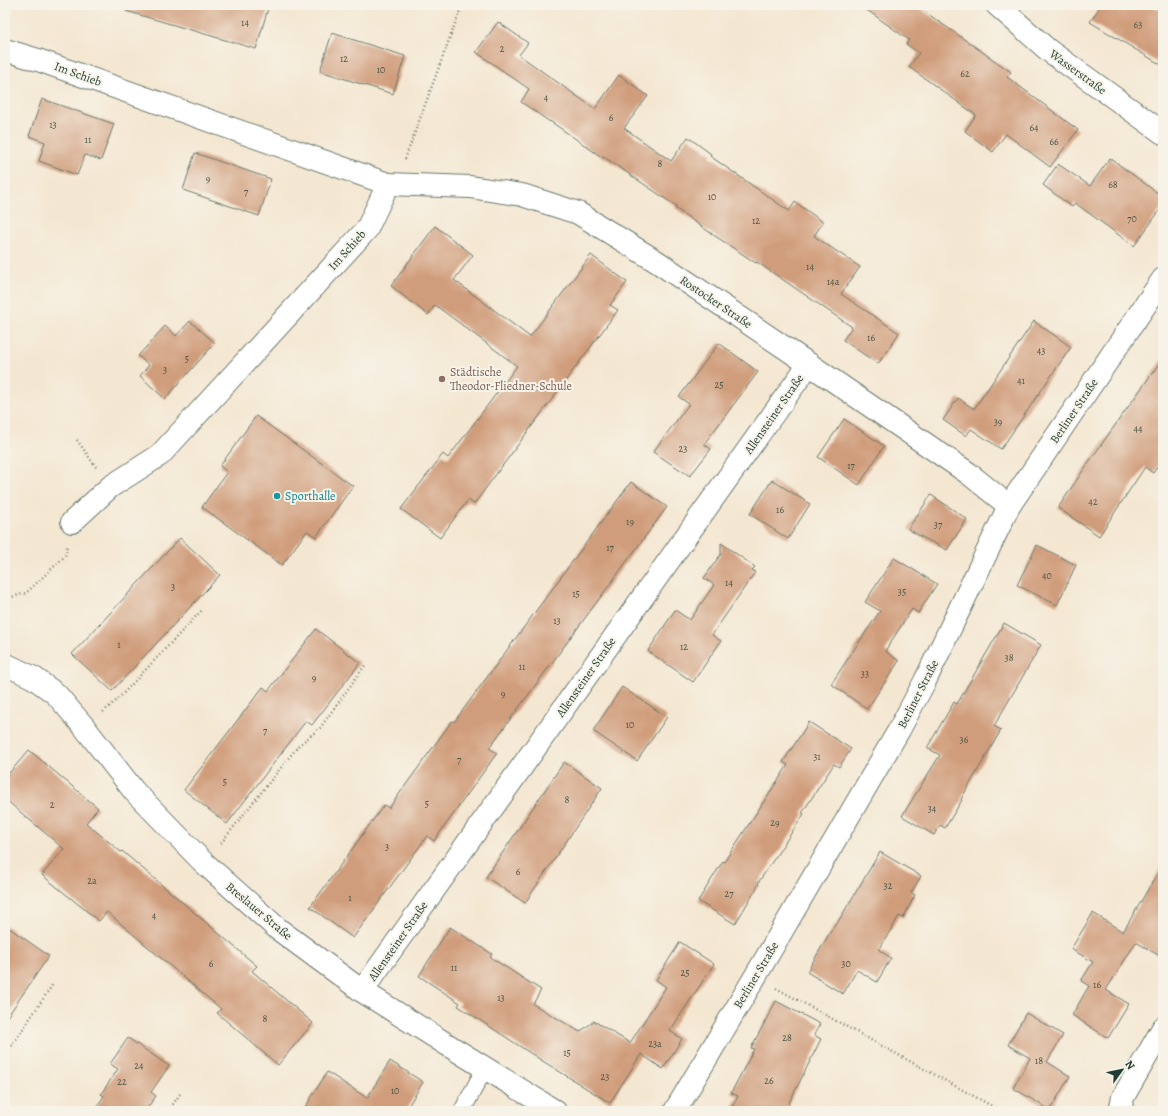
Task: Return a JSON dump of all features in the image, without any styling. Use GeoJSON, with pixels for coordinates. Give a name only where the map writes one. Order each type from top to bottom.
{"type":"FeatureCollection","features":[{"type":"Feature","properties":{"kind":"street","name":"Wasserstraße"},"geometry":{"type":"LineString","coordinates":[[998,5],[1048,50],[1163,134]]}},
{"type":"Feature","properties":{"kind":"street","name":"Im Schieb"},"geometry":{"type":"LineString","coordinates":[[5,50],[38,60],[394,185],[367,229],[160,455],[110,487],[72,522]]}},
{"type":"Feature","properties":{"kind":"street","name":"Rostocker Straße"},"geometry":{"type":"LineString","coordinates":[[394,185],[470,187],[522,195],[578,213],[656,261],[809,364],[968,473],[1009,506]]}},
{"type":"Feature","properties":{"kind":"street","name":"Berliner Straße"},"geometry":{"type":"LineString","coordinates":[[675,1111],[899,730],[926,680],[1009,506],[1163,279]]}},
{"type":"Feature","properties":{"kind":"street","name":"Allensteiner Straße"},"geometry":{"type":"LineString","coordinates":[[362,991],[809,364]]}},
{"type":"Feature","properties":{"kind":"street","name":"Breslauer Straße"},"geometry":{"type":"LineString","coordinates":[[5,664],[34,678],[56,694],[134,791],[202,862],[278,929],[362,991],[555,1111]]}},
{"type":"Feature","properties":{"kind":"street"},"geometry":{"type":"LineString","coordinates":[[1120,1111],[1123,1097],[1163,1028]]}},
{"type":"Feature","properties":{"kind":"lane"},"geometry":{"type":"LineString","coordinates":[[462,1111],[485,1068]]}},
{"type":"Feature","properties":{"kind":"path"},"geometry":{"type":"LineString","coordinates":[[394,185],[462,5]]}},
{"type":"Feature","properties":{"kind":"path"},"geometry":{"type":"LineString","coordinates":[[76,440],[110,487]]}},
{"type":"Feature","properties":{"kind":"path"},"geometry":{"type":"LineString","coordinates":[[5,599],[26,593],[65,556],[72,522]]}},
{"type":"Feature","properties":{"kind":"path"},"geometry":{"type":"LineString","coordinates":[[84,728],[118,699],[202,610]]}},
{"type":"Feature","properties":{"kind":"path"},"geometry":{"type":"LineString","coordinates":[[202,862],[226,837],[299,744],[320,728],[366,664]]}},
{"type":"Feature","properties":{"kind":"path"},"geometry":{"type":"LineString","coordinates":[[755,977],[1001,1111]]}},
{"type":"Feature","properties":{"kind":"path"},"geometry":{"type":"LineString","coordinates":[[5,1056],[53,984]]}},
{"type":"Feature","properties":{"kind":"path"},"geometry":{"type":"LineString","coordinates":[[168,1111],[180,1094]]}},
{"type":"Feature","properties":{"kind":"building"},"geometry":{"type":"Polygon","coordinates":[[[127,5],[269,5],[256,49],[126,11],[127,5]]]}},
{"type":"Feature","properties":{"kind":"building"},"geometry":{"type":"Polygon","coordinates":[[[860,5],[915,5],[1011,72],[1007,77],[1078,130],[1050,167],[1006,134],[993,152],[965,131],[976,115],[909,67],[919,53],[906,44],[909,40],[860,5]]]}},
{"type":"Feature","properties":{"kind":"building"},"geometry":{"type":"Polygon","coordinates":[[[1101,5],[1151,5],[1163,12],[1163,66],[1090,22],[1101,5]]]}},
{"type":"Feature","properties":{"kind":"building"},"geometry":{"type":"Polygon","coordinates":[[[498,22],[528,43],[519,55],[595,109],[619,75],[648,96],[624,128],[671,161],[688,137],[711,154],[710,156],[789,211],[795,202],[823,222],[814,236],[860,267],[841,294],[899,333],[878,364],[843,340],[852,327],[757,262],[756,263],[715,236],[675,208],[676,206],[521,102],[529,89],[476,52],[498,22]]]}},
{"type":"Feature","properties":{"kind":"building"},"geometry":{"type":"Polygon","coordinates":[[[332,33],[405,56],[393,94],[320,71],[332,33]]]}},
{"type":"Feature","properties":{"kind":"building"},"geometry":{"type":"Polygon","coordinates":[[[42,99],[114,124],[101,160],[85,155],[77,175],[39,161],[45,142],[29,136],[42,99]]]}},
{"type":"Feature","properties":{"kind":"building"},"geometry":{"type":"Polygon","coordinates":[[[195,153],[271,179],[259,216],[183,190],[195,153]]]}},
{"type":"Feature","properties":{"kind":"building"},"geometry":{"type":"Polygon","coordinates":[[[1110,158],[1163,197],[1163,206],[1134,246],[1075,203],[1072,207],[1043,185],[1058,164],[1090,186],[1110,158]]]}},
{"type":"Feature","properties":{"kind":"building"},"geometry":{"type":"Polygon","coordinates":[[[435,226],[473,255],[454,280],[530,337],[591,255],[627,282],[610,305],[618,310],[474,504],[468,500],[440,538],[401,509],[443,454],[448,458],[517,366],[435,305],[428,315],[391,286],[435,226]]]}},
{"type":"Feature","properties":{"kind":"building"},"geometry":{"type":"Polygon","coordinates":[[[190,321],[215,343],[165,399],[140,376],[149,365],[138,356],[165,326],[176,336],[190,321]]]}},
{"type":"Feature","properties":{"kind":"building"},"geometry":{"type":"Polygon","coordinates":[[[1034,321],[1071,347],[1001,449],[971,429],[966,436],[943,420],[958,398],[974,409],[1034,321]]]}},
{"type":"Feature","properties":{"kind":"building"},"geometry":{"type":"Polygon","coordinates":[[[719,343],[758,372],[704,444],[711,449],[690,476],[653,452],[689,404],[679,397],[719,343]]]}},
{"type":"Feature","properties":{"kind":"building"},"geometry":{"type":"Polygon","coordinates":[[[1163,358],[1163,458],[1153,473],[1145,467],[1099,536],[1058,508],[1163,358]]]}},
{"type":"Feature","properties":{"kind":"building","name":"Sporthalle"},"geometry":{"type":"Polygon","coordinates":[[[256,416],[353,486],[316,537],[307,531],[282,565],[202,507],[227,472],[220,466],[256,416]]]}},
{"type":"Feature","properties":{"kind":"building"},"geometry":{"type":"Polygon","coordinates":[[[844,419],[884,446],[859,485],[818,457],[844,419]]]}},
{"type":"Feature","properties":{"kind":"building"},"geometry":{"type":"Polygon","coordinates":[[[772,480],[810,504],[788,539],[750,514],[772,480]]]}},
{"type":"Feature","properties":{"kind":"building"},"geometry":{"type":"Polygon","coordinates":[[[631,482],[667,507],[489,748],[497,753],[434,841],[427,836],[353,938],[310,907],[384,805],[389,808],[452,721],[454,722],[631,482]]]}},
{"type":"Feature","properties":{"kind":"building"},"geometry":{"type":"Polygon","coordinates":[[[931,495],[967,519],[947,550],[908,529],[931,495]]]}},
{"type":"Feature","properties":{"kind":"building"},"geometry":{"type":"Polygon","coordinates":[[[180,538],[220,575],[112,691],[72,654],[180,538]]]}},
{"type":"Feature","properties":{"kind":"building"},"geometry":{"type":"Polygon","coordinates":[[[721,543],[755,567],[752,570],[755,572],[712,635],[721,641],[693,682],[648,651],[675,610],[690,620],[714,585],[704,578],[721,554],[721,543]]]}},
{"type":"Feature","properties":{"kind":"building"},"geometry":{"type":"Polygon","coordinates":[[[1037,545],[1076,565],[1057,605],[1017,585],[1037,545]]]}},
{"type":"Feature","properties":{"kind":"building"},"geometry":{"type":"Polygon","coordinates":[[[894,558],[937,584],[918,613],[912,609],[885,651],[899,661],[867,709],[831,684],[880,611],[865,602],[894,558]]]}},
{"type":"Feature","properties":{"kind":"building"},"geometry":{"type":"Polygon","coordinates":[[[1004,623],[1041,645],[994,726],[1001,730],[961,799],[962,800],[945,828],[940,825],[934,835],[902,816],[940,755],[927,748],[954,702],[957,704],[1004,623]]]}},
{"type":"Feature","properties":{"kind":"building"},"geometry":{"type":"Polygon","coordinates":[[[316,629],[360,663],[312,725],[306,721],[227,824],[184,790],[263,687],[268,691],[316,629]]]}},
{"type":"Feature","properties":{"kind":"building"},"geometry":{"type":"Polygon","coordinates":[[[622,687],[667,717],[637,761],[593,731],[622,687]]]}},
{"type":"Feature","properties":{"kind":"building"},"geometry":{"type":"Polygon","coordinates":[[[809,722],[851,749],[839,767],[834,764],[802,813],[804,814],[758,883],[759,884],[735,924],[698,901],[723,861],[724,862],[788,765],[783,762],[809,722]]]}},
{"type":"Feature","properties":{"kind":"building"},"geometry":{"type":"Polygon","coordinates":[[[29,750],[98,808],[86,823],[121,852],[122,851],[257,966],[252,971],[313,1023],[278,1065],[217,1013],[221,1009],[107,912],[99,921],[42,875],[64,849],[5,799],[5,778],[29,750]]]}},
{"type":"Feature","properties":{"kind":"building"},"geometry":{"type":"Polygon","coordinates":[[[564,762],[602,788],[525,903],[486,877],[564,762]]]}},
{"type":"Feature","properties":{"kind":"building"},"geometry":{"type":"Polygon","coordinates":[[[880,852],[921,876],[911,893],[915,895],[903,918],[899,916],[879,950],[891,958],[877,982],[857,970],[843,994],[807,972],[880,852]]]}},
{"type":"Feature","properties":{"kind":"building"},"geometry":{"type":"Polygon","coordinates":[[[1163,864],[1163,958],[1136,942],[1106,990],[1129,1004],[1108,1038],[1072,1015],[1089,986],[1081,981],[1093,962],[1071,949],[1093,913],[1123,932],[1163,864]]]}},
{"type":"Feature","properties":{"kind":"building"},"geometry":{"type":"Polygon","coordinates":[[[5,925],[49,956],[5,1020],[5,925]]]}},
{"type":"Feature","properties":{"kind":"building"},"geometry":{"type":"Polygon","coordinates":[[[450,927],[492,954],[490,957],[541,990],[533,1004],[580,1032],[594,1021],[630,1043],[666,987],[656,980],[680,942],[714,964],[670,1031],[682,1039],[663,1069],[641,1054],[610,1103],[458,1006],[460,1003],[419,976],[450,927]]]}},
{"type":"Feature","properties":{"kind":"building"},"geometry":{"type":"Polygon","coordinates":[[[776,1001],[820,1024],[814,1035],[821,1039],[785,1111],[730,1111],[738,1096],[731,1093],[754,1049],[751,1048],[776,1001]]]}},
{"type":"Feature","properties":{"kind":"building"},"geometry":{"type":"Polygon","coordinates":[[[1026,1013],[1063,1035],[1047,1062],[1070,1076],[1050,1110],[1013,1088],[1030,1058],[1008,1045],[1026,1013]]]}},
{"type":"Feature","properties":{"kind":"building"},"geometry":{"type":"Polygon","coordinates":[[[128,1038],[169,1066],[151,1092],[156,1096],[145,1111],[94,1111],[104,1096],[101,1094],[118,1069],[110,1064],[128,1038]]]}},
{"type":"Feature","properties":{"kind":"building"},"geometry":{"type":"Polygon","coordinates":[[[390,1061],[423,1082],[405,1111],[303,1111],[327,1072],[367,1098],[390,1061]]]}},
{"type":"Feature","properties":{"kind":"place","name":"Städtische Theodor-Fliedner-Schule"},"geometry":{"type":"Point","coordinates":[442,379]}},
{"type":"Feature","properties":{"kind":"place","name":"Sporthalle"},"geometry":{"type":"Point","coordinates":[277,496]}}]}
